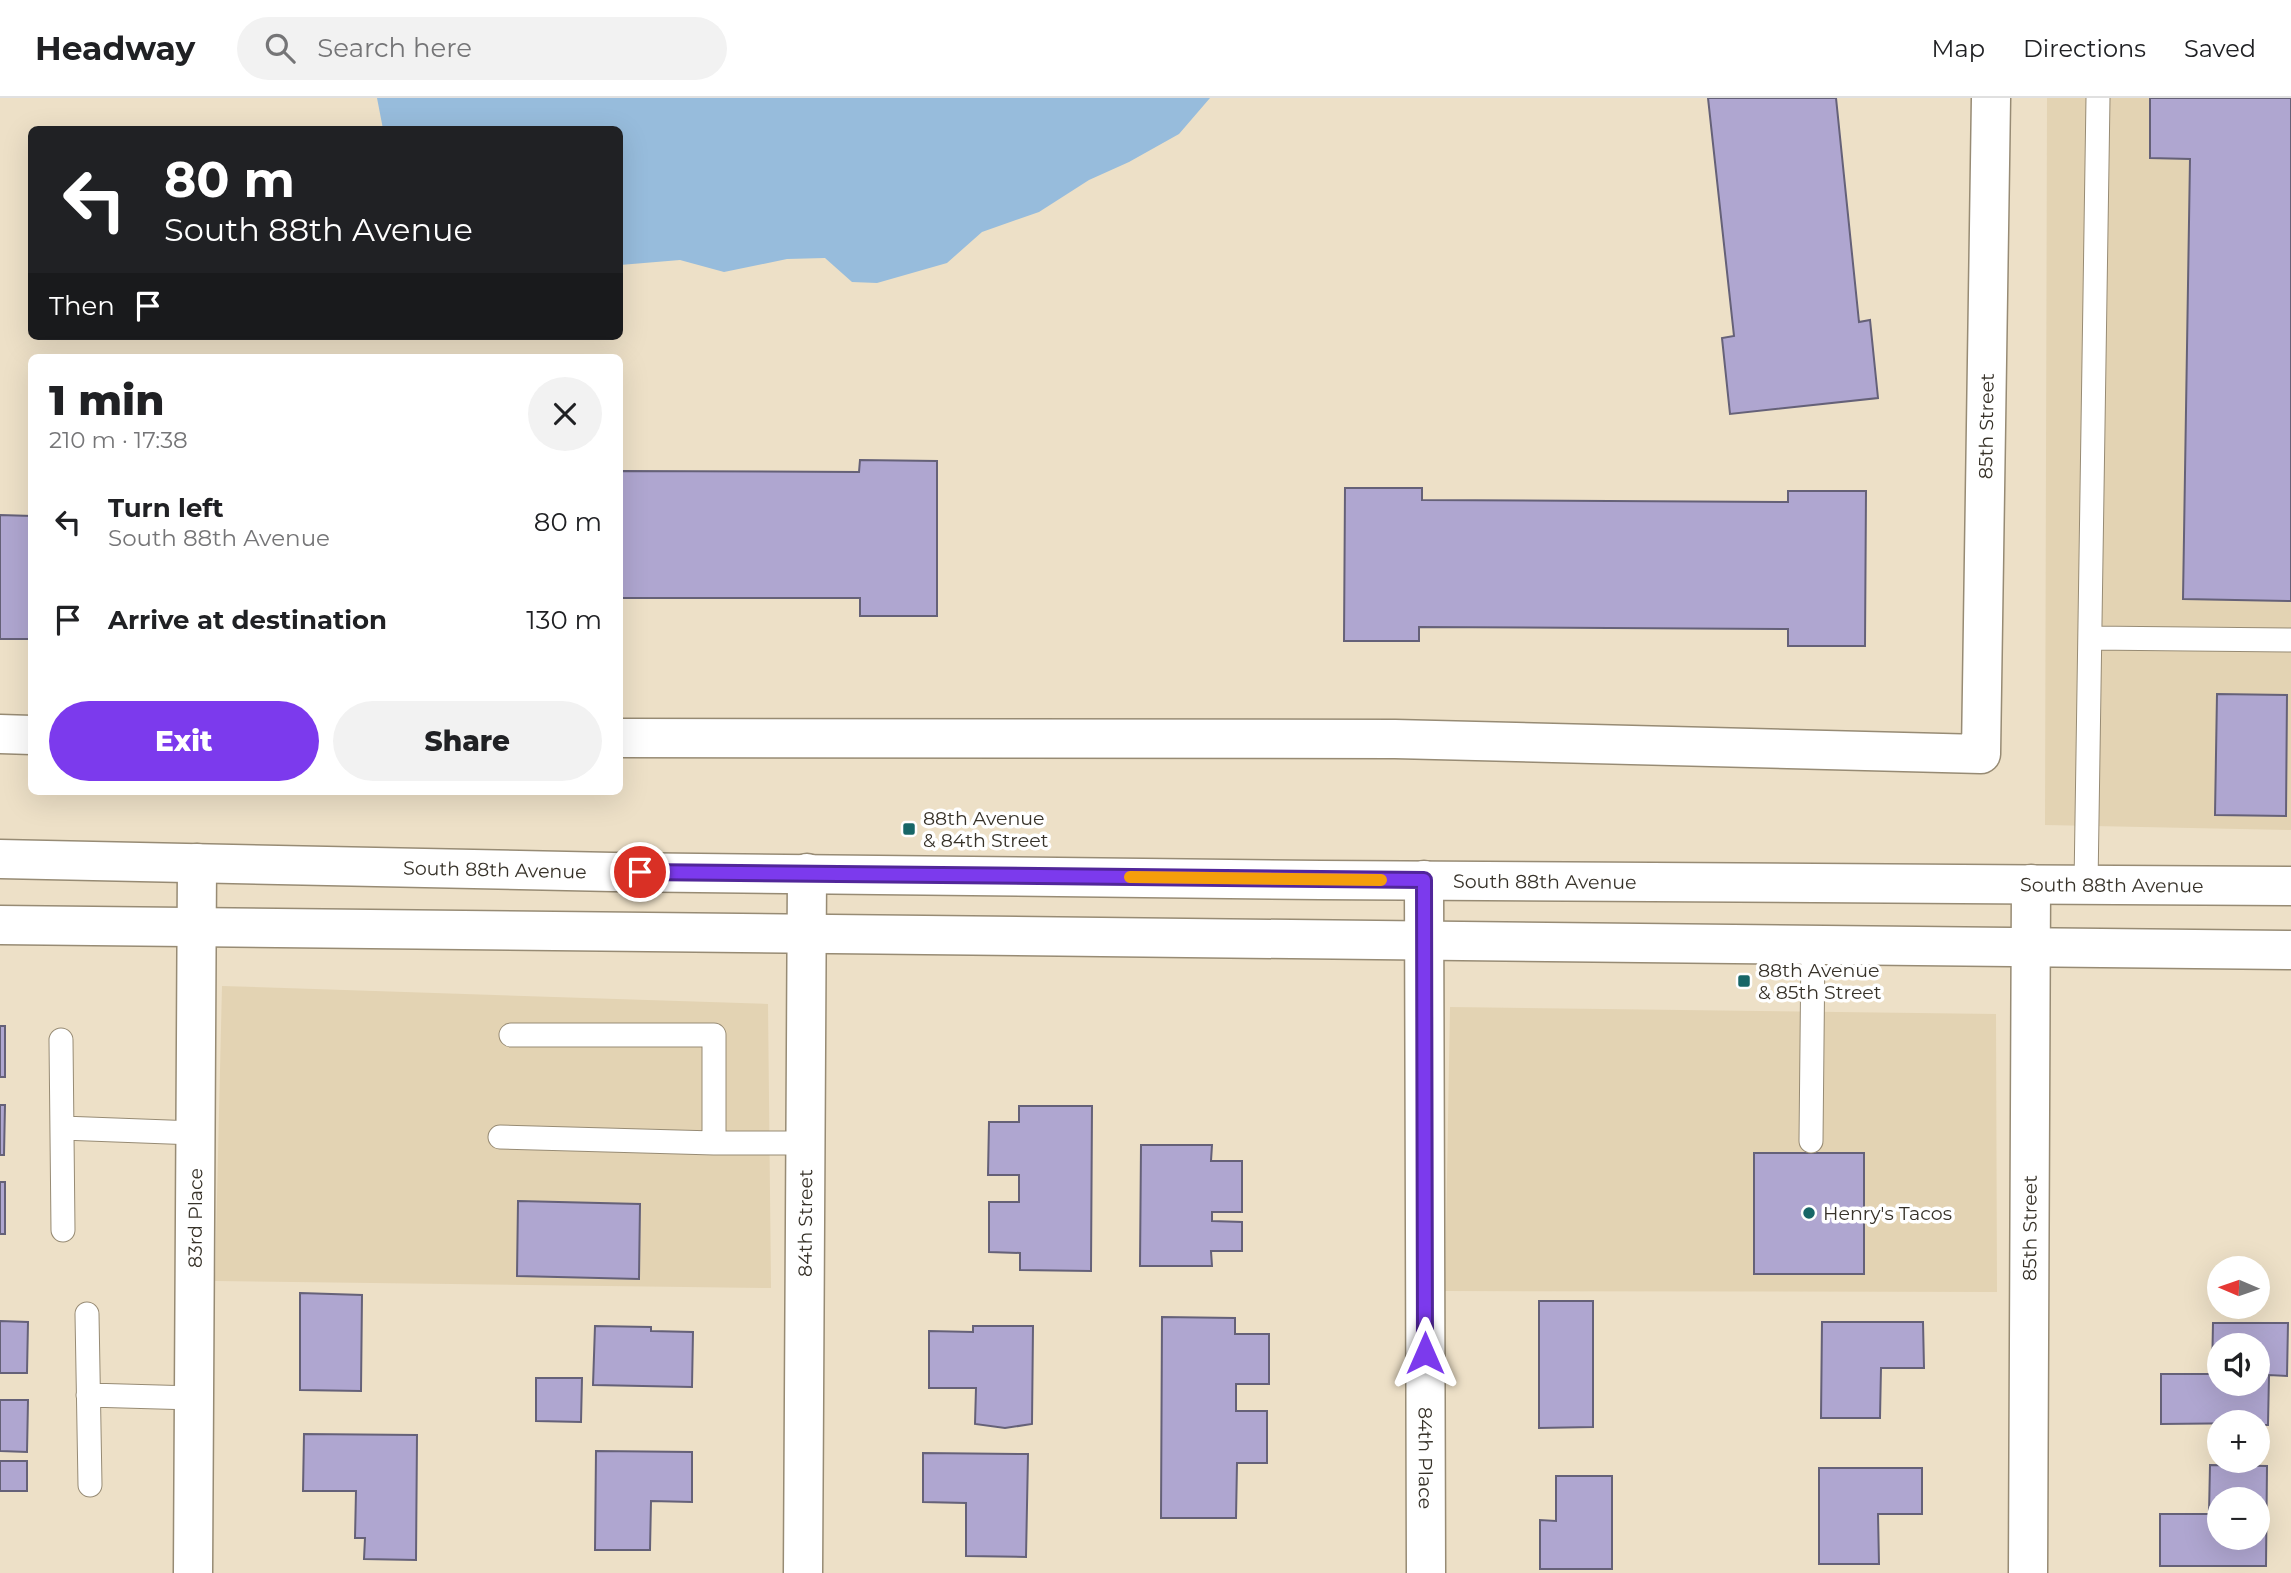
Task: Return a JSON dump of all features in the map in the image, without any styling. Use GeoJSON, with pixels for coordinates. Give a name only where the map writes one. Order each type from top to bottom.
{"type":"FeatureCollection","features":[{"type":"Feature","properties":{"kind":"street","name":"85th Street"},"geometry":{"type":"LineString","coordinates":[[623,738],[1395,739],[1981,754],[1991,98]]}},
{"type":"Feature","properties":{"kind":"street"},"geometry":{"type":"LineString","coordinates":[[0,734],[28,734]]}},
{"type":"Feature","properties":{"kind":"street","name":"South 88th Avenue"},"geometry":{"type":"LineString","coordinates":[[0,859],[599,872],[2291,886]]}},
{"type":"Feature","properties":{"kind":"street","name":"83rd Place"},"geometry":{"type":"LineString","coordinates":[[193,1573],[197,863]]}},
{"type":"Feature","properties":{"kind":"street","name":"84th Street"},"geometry":{"type":"LineString","coordinates":[[803,1573],[807,873]]}},
{"type":"Feature","properties":{"kind":"street","name":"84th Place"},"geometry":{"type":"LineString","coordinates":[[1424,880],[1426,1573]]}},
{"type":"Feature","properties":{"kind":"street","name":"85th Street"},"geometry":{"type":"LineString","coordinates":[[2028,1573],[2031,884]]}},
{"type":"Feature","properties":{"kind":"street"},"geometry":{"type":"LineString","coordinates":[[0,925],[2291,950]]}},
{"type":"Feature","properties":{"kind":"lane"},"geometry":{"type":"LineString","coordinates":[[2086,885],[2098,98]]}},
{"type":"Feature","properties":{"kind":"lane"},"geometry":{"type":"LineString","coordinates":[[2091,638],[2291,640]]}},
{"type":"Feature","properties":{"kind":"lane"},"geometry":{"type":"LineString","coordinates":[[1811,1141],[1813,945]]}},
{"type":"Feature","properties":{"kind":"lane"},"geometry":{"type":"LineString","coordinates":[[511,1035],[714,1035],[714,1143]]}},
{"type":"Feature","properties":{"kind":"lane"},"geometry":{"type":"LineString","coordinates":[[61,1040],[63,1230]]}},
{"type":"Feature","properties":{"kind":"lane"},"geometry":{"type":"LineString","coordinates":[[62,1128],[195,1133]]}},
{"type":"Feature","properties":{"kind":"lane"},"geometry":{"type":"LineString","coordinates":[[500,1137],[805,1143]]}},
{"type":"Feature","properties":{"kind":"lane"},"geometry":{"type":"LineString","coordinates":[[87,1314],[90,1485]]}},
{"type":"Feature","properties":{"kind":"lane"},"geometry":{"type":"LineString","coordinates":[[88,1395],[194,1398]]}},
{"type":"Feature","properties":{"kind":"shaded area"},"geometry":{"type":"Polygon","coordinates":[[[2047,98],[2291,98],[2291,830],[2045,825],[2047,98]]]}},
{"type":"Feature","properties":{"kind":"shaded area"},"geometry":{"type":"Polygon","coordinates":[[[222,986],[768,1004],[771,1288],[215,1281],[222,986]]]}},
{"type":"Feature","properties":{"kind":"shaded area"},"geometry":{"type":"Polygon","coordinates":[[[1450,1007],[1996,1014],[1997,1292],[1445,1291],[1450,1007]]]}},
{"type":"Feature","properties":{"kind":"water"},"geometry":{"type":"Polygon","coordinates":[[[377,98],[1210,98],[1179,134],[1129,162],[1089,180],[1039,212],[982,232],[947,263],[877,283],[852,282],[825,258],[787,259],[724,272],[680,260],[623,265],[623,126],[382,126],[377,98]]]}},
{"type":"Feature","properties":{"kind":"building"},"geometry":{"type":"Polygon","coordinates":[[[1708,98],[1836,98],[1859,322],[1870,320],[1878,398],[1730,414],[1722,338],[1734,336],[1708,98]]]}},
{"type":"Feature","properties":{"kind":"building"},"geometry":{"type":"Polygon","coordinates":[[[2150,98],[2291,98],[2291,601],[2183,599],[2190,159],[2150,158],[2150,98]]]}},
{"type":"Feature","properties":{"kind":"building"},"geometry":{"type":"Polygon","coordinates":[[[860,460],[937,461],[937,616],[860,616],[860,598],[623,598],[623,471],[859,472],[860,460]]]}},
{"type":"Feature","properties":{"kind":"building"},"geometry":{"type":"Polygon","coordinates":[[[1345,488],[1422,488],[1422,500],[1788,502],[1788,491],[1866,491],[1865,646],[1788,646],[1788,629],[1419,627],[1419,641],[1344,641],[1345,488]]]}},
{"type":"Feature","properties":{"kind":"building"},"geometry":{"type":"Polygon","coordinates":[[[0,515],[28,516],[28,639],[0,639],[0,515]]]}},
{"type":"Feature","properties":{"kind":"building"},"geometry":{"type":"Polygon","coordinates":[[[2217,694],[2287,695],[2286,816],[2215,815],[2217,694]]]}},
{"type":"Feature","properties":{"kind":"building"},"geometry":{"type":"Polygon","coordinates":[[[0,1026],[5,1026],[5,1077],[0,1077],[0,1026]]]}},
{"type":"Feature","properties":{"kind":"building"},"geometry":{"type":"Polygon","coordinates":[[[0,1105],[5,1105],[4,1155],[0,1155],[0,1105]]]}},
{"type":"Feature","properties":{"kind":"building"},"geometry":{"type":"Polygon","coordinates":[[[1019,1106],[1092,1106],[1091,1271],[1020,1270],[1020,1253],[989,1252],[989,1202],[1019,1202],[1019,1175],[988,1175],[989,1122],[1019,1122],[1019,1106]]]}},
{"type":"Feature","properties":{"kind":"building"},"geometry":{"type":"Polygon","coordinates":[[[1141,1145],[1212,1145],[1211,1161],[1242,1161],[1242,1212],[1212,1212],[1212,1221],[1242,1222],[1242,1251],[1211,1251],[1212,1266],[1140,1266],[1141,1145]]]}},
{"type":"Feature","properties":{"kind":"building","name":"Henry's Tacos"},"geometry":{"type":"Polygon","coordinates":[[[1754,1153],[1864,1153],[1864,1274],[1754,1274],[1754,1153]]]}},
{"type":"Feature","properties":{"kind":"building"},"geometry":{"type":"Polygon","coordinates":[[[0,1182],[5,1182],[5,1234],[0,1234],[0,1182]]]}},
{"type":"Feature","properties":{"kind":"building"},"geometry":{"type":"Polygon","coordinates":[[[518,1201],[640,1204],[639,1279],[517,1276],[518,1201]]]}},
{"type":"Feature","properties":{"kind":"building"},"geometry":{"type":"Polygon","coordinates":[[[300,1293],[362,1295],[361,1391],[300,1390],[300,1293]]]}},
{"type":"Feature","properties":{"kind":"building"},"geometry":{"type":"Polygon","coordinates":[[[1539,1301],[1593,1301],[1593,1427],[1539,1428],[1539,1301]]]}},
{"type":"Feature","properties":{"kind":"building"},"geometry":{"type":"Polygon","coordinates":[[[1162,1317],[1235,1318],[1235,1334],[1269,1334],[1269,1384],[1236,1384],[1236,1411],[1267,1411],[1267,1463],[1237,1463],[1236,1518],[1161,1518],[1162,1317]]]}},
{"type":"Feature","properties":{"kind":"building"},"geometry":{"type":"Polygon","coordinates":[[[0,1321],[28,1322],[27,1373],[0,1373],[0,1321]]]}},
{"type":"Feature","properties":{"kind":"building"},"geometry":{"type":"Polygon","coordinates":[[[1822,1322],[1923,1322],[1924,1368],[1881,1368],[1880,1418],[1821,1418],[1822,1322]]]}},
{"type":"Feature","properties":{"kind":"building"},"geometry":{"type":"Polygon","coordinates":[[[2213,1323],[2288,1323],[2287,1376],[2270,1375],[2270,1333],[2213,1333],[2213,1323]]]}},
{"type":"Feature","properties":{"kind":"building"},"geometry":{"type":"Polygon","coordinates":[[[595,1326],[651,1327],[651,1331],[693,1332],[692,1387],[593,1385],[595,1326]]]}},
{"type":"Feature","properties":{"kind":"building"},"geometry":{"type":"Polygon","coordinates":[[[973,1326],[1033,1326],[1032,1424],[1005,1428],[975,1424],[976,1388],[929,1388],[929,1331],[973,1332],[973,1326]]]}},
{"type":"Feature","properties":{"kind":"building"},"geometry":{"type":"Polygon","coordinates":[[[2161,1374],[2207,1374],[2207,1396],[2269,1396],[2268,1410],[2207,1410],[2207,1424],[2161,1424],[2161,1374]]]}},
{"type":"Feature","properties":{"kind":"building"},"geometry":{"type":"Polygon","coordinates":[[[536,1378],[582,1378],[581,1422],[536,1421],[536,1378]]]}},
{"type":"Feature","properties":{"kind":"building"},"geometry":{"type":"Polygon","coordinates":[[[0,1400],[28,1400],[27,1452],[0,1451],[0,1400]]]}},
{"type":"Feature","properties":{"kind":"building"},"geometry":{"type":"Polygon","coordinates":[[[304,1434],[417,1435],[416,1560],[364,1559],[365,1538],[355,1538],[356,1491],[303,1491],[304,1434]]]}},
{"type":"Feature","properties":{"kind":"building"},"geometry":{"type":"Polygon","coordinates":[[[596,1451],[692,1452],[692,1502],[651,1501],[650,1550],[595,1550],[596,1451]]]}},
{"type":"Feature","properties":{"kind":"building"},"geometry":{"type":"Polygon","coordinates":[[[923,1453],[1028,1454],[1026,1557],[966,1556],[966,1503],[923,1502],[923,1453]]]}},
{"type":"Feature","properties":{"kind":"building"},"geometry":{"type":"Polygon","coordinates":[[[0,1461],[27,1461],[27,1491],[0,1491],[0,1461]]]}},
{"type":"Feature","properties":{"kind":"building"},"geometry":{"type":"Polygon","coordinates":[[[1819,1468],[1922,1468],[1922,1514],[1878,1514],[1879,1564],[1819,1564],[1819,1468]]]}},
{"type":"Feature","properties":{"kind":"building"},"geometry":{"type":"Polygon","coordinates":[[[2210,1473],[2267,1473],[2267,1487],[2210,1487],[2210,1473]]]}},
{"type":"Feature","properties":{"kind":"building"},"geometry":{"type":"Polygon","coordinates":[[[1556,1476],[1612,1476],[1612,1569],[1540,1569],[1540,1520],[1556,1521],[1556,1476]]]}},
{"type":"Feature","properties":{"kind":"building"},"geometry":{"type":"Polygon","coordinates":[[[2160,1514],[2207,1514],[2207,1550],[2266,1550],[2266,1566],[2160,1566],[2160,1514]]]}},
{"type":"Feature","properties":{"kind":"slow traffic"},"geometry":{"type":"LineString","coordinates":[[1130,877],[1381,880]]}},
{"type":"Feature","properties":{"kind":"place","name":"88th Avenue & 84th Street"},"geometry":{"type":"Point","coordinates":[909,829]}},
{"type":"Feature","properties":{"kind":"place","name":"88th Avenue & 85th Street"},"geometry":{"type":"Point","coordinates":[1744,981]}},
{"type":"Feature","properties":{"kind":"place","name":"Henry's Tacos"},"geometry":{"type":"Point","coordinates":[1809,1213]}},
{"type":"Feature","properties":{"kind":"route"},"geometry":{"type":"LineString","coordinates":[[640,872],[1424,880],[1425,1353]]}}]}
